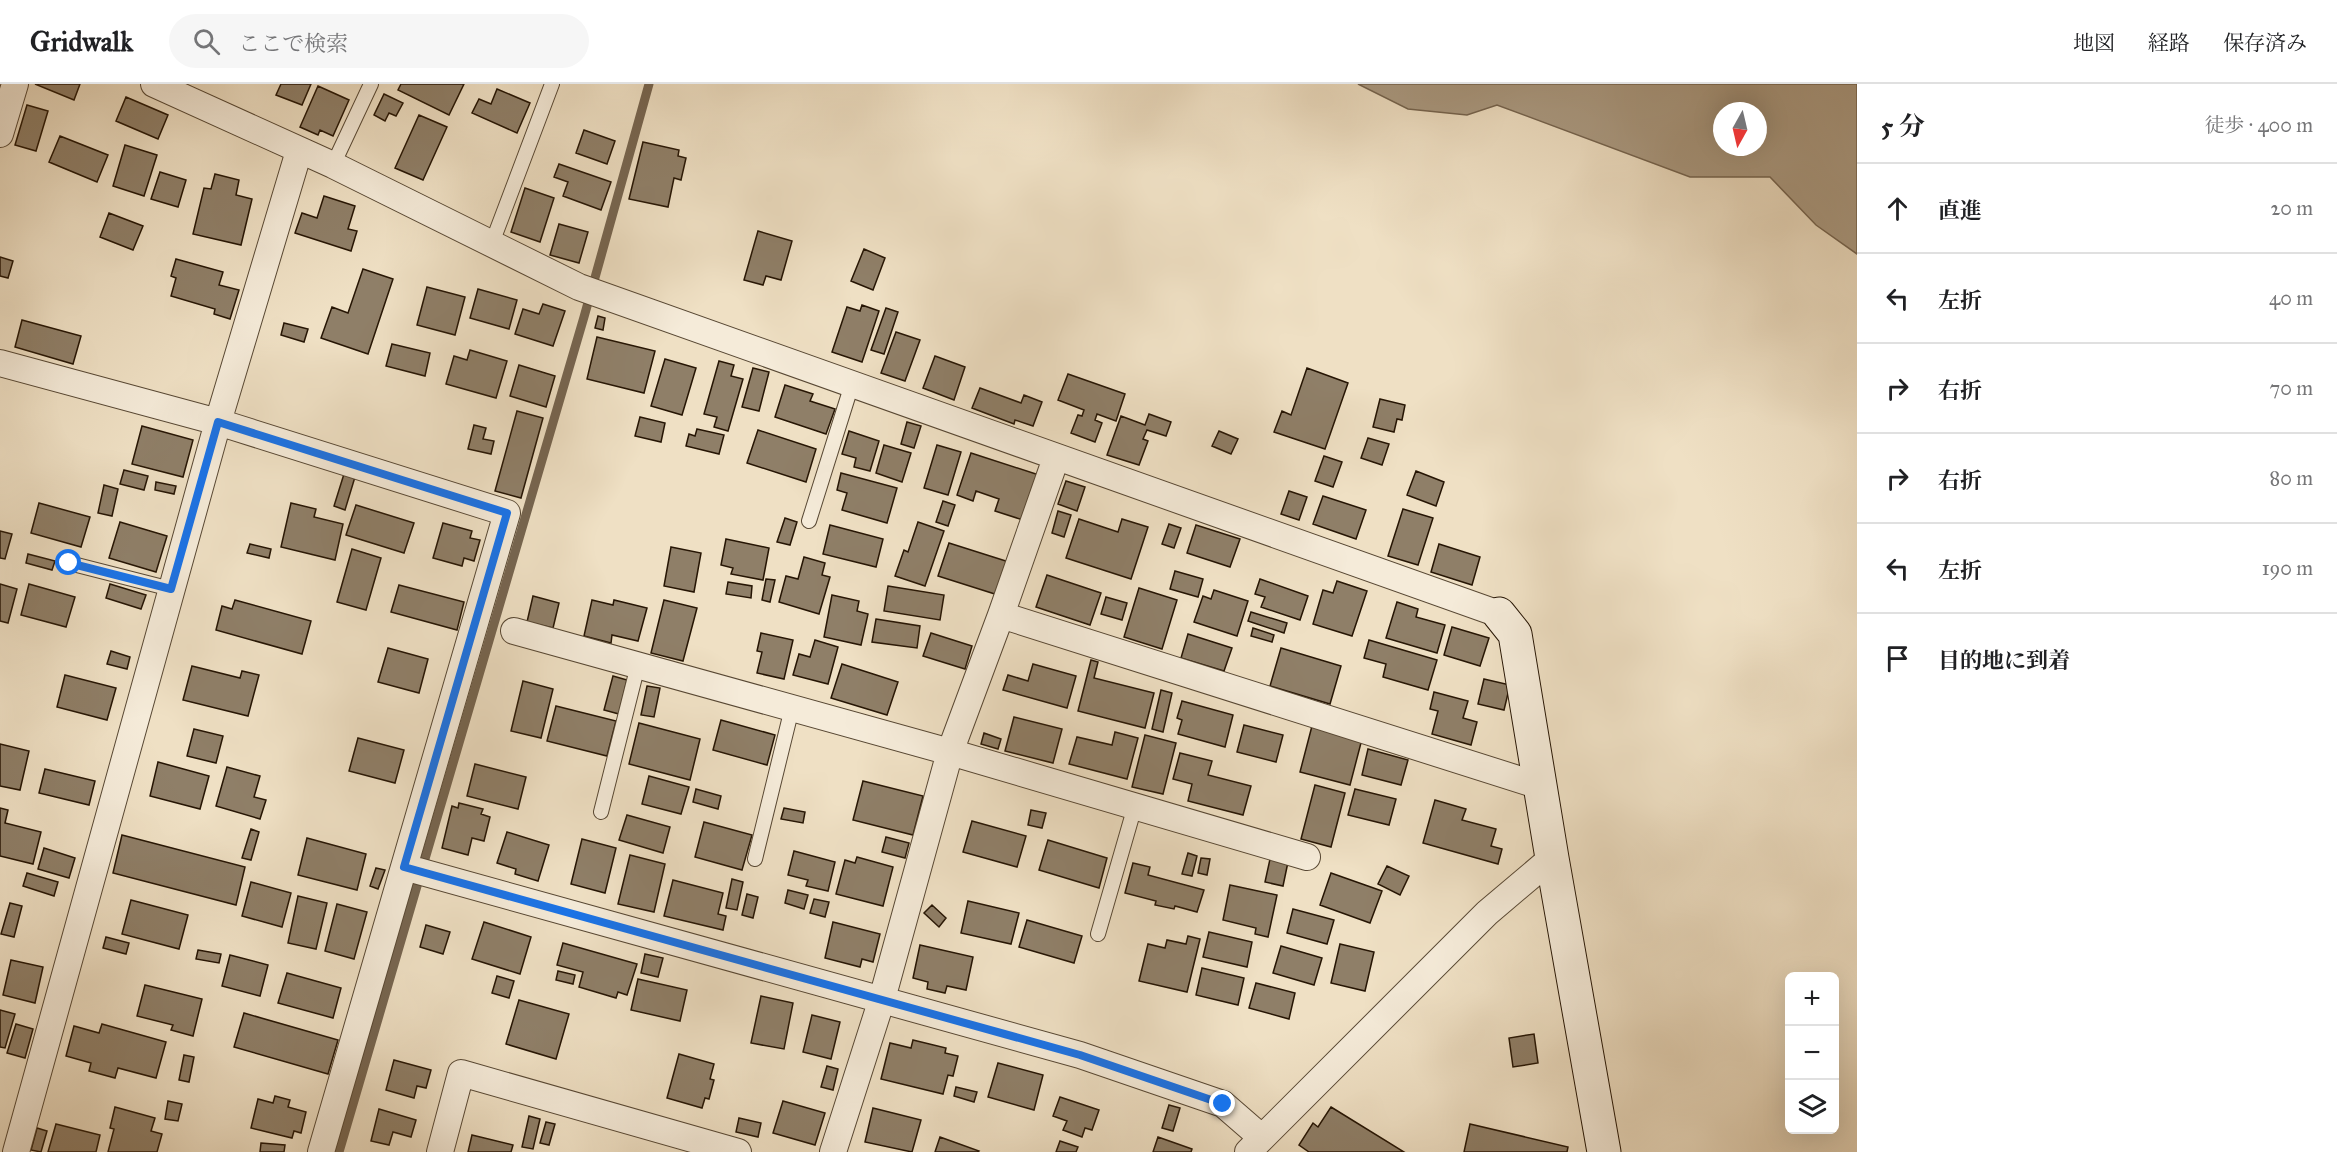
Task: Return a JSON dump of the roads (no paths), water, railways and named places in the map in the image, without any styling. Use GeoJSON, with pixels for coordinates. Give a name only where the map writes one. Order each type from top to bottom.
{"type":"FeatureCollection","features":[{"type":"Feature","properties":{"kind":"street"},"geometry":{"type":"LineString","coordinates":[[0,134],[15,84]]}},
{"type":"Feature","properties":{"kind":"street"},"geometry":{"type":"LineString","coordinates":[[154,84],[333,165],[579,287],[1498,614],[1515,633],[1604,1152]]}},
{"type":"Feature","properties":{"kind":"street"},"geometry":{"type":"LineString","coordinates":[[16,1152],[218,422],[299,151]]}},
{"type":"Feature","properties":{"kind":"street"},"geometry":{"type":"LineString","coordinates":[[0,363],[218,422],[507,513],[416,870],[321,1152]]}},
{"type":"Feature","properties":{"kind":"street"},"geometry":{"type":"LineString","coordinates":[[833,1152],[882,999],[950,752],[1056,458]]}},
{"type":"Feature","properties":{"kind":"street"},"geometry":{"type":"LineString","coordinates":[[1001,615],[1540,786]]}},
{"type":"Feature","properties":{"kind":"street"},"geometry":{"type":"LineString","coordinates":[[514,631],[950,752],[1307,857]]}},
{"type":"Feature","properties":{"kind":"street"},"geometry":{"type":"LineString","coordinates":[[416,870],[1080,1055],[1223,1104],[1254,1144],[1336,1066],[1487,913],[1552,858]]}},
{"type":"Feature","properties":{"kind":"street"},"geometry":{"type":"LineString","coordinates":[[440,1152],[461,1073],[738,1152]]}},
{"type":"Feature","properties":{"kind":"lane"},"geometry":{"type":"LineString","coordinates":[[333,165],[371,84]]}},
{"type":"Feature","properties":{"kind":"lane"},"geometry":{"type":"LineString","coordinates":[[492,243],[552,84]]}},
{"type":"Feature","properties":{"kind":"lane"},"geometry":{"type":"LineString","coordinates":[[809,521],[852,384]]}},
{"type":"Feature","properties":{"kind":"lane"},"geometry":{"type":"LineString","coordinates":[[69,563],[171,589]]}},
{"type":"Feature","properties":{"kind":"lane"},"geometry":{"type":"LineString","coordinates":[[601,812],[638,665]]}},
{"type":"Feature","properties":{"kind":"lane"},"geometry":{"type":"LineString","coordinates":[[755,859],[792,708]]}},
{"type":"Feature","properties":{"kind":"lane"},"geometry":{"type":"LineString","coordinates":[[1098,934],[1135,806]]}},
{"type":"Feature","properties":{"kind":"waterway"},"geometry":{"type":"LineString","coordinates":[[339,1152],[584,317],[649,84]]}}]}
